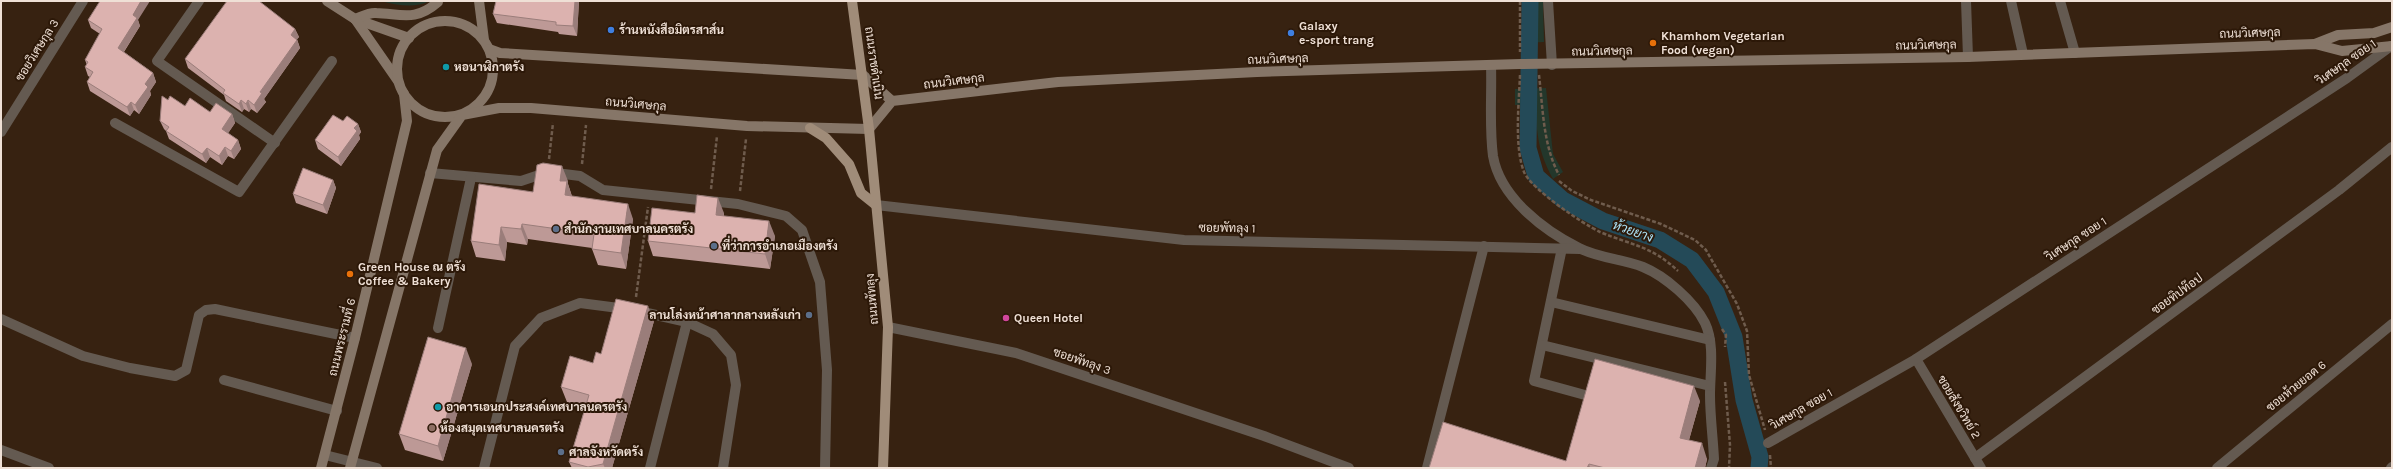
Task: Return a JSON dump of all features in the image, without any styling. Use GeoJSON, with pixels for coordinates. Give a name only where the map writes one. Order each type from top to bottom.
{"type":"FeatureCollection","features":[{"type":"Feature","properties":{"kind":"main road"},"geometry":{"type":"LineString","coordinates":[[327,1],[355,19],[409,38]]}},
{"type":"Feature","properties":{"kind":"main road"},"geometry":{"type":"LineString","coordinates":[[355,19],[399,83],[404,94],[417,109],[431,116],[447,118],[462,115],[476,106],[486,94],[492,80],[493,64],[486,44],[479,1]]}},
{"type":"Feature","properties":{"kind":"main road","name":"ถนนราชดำเนิน"},"geometry":{"type":"LineString","coordinates":[[852,1],[869,129]]}},
{"type":"Feature","properties":{"kind":"main road"},"geometry":{"type":"LineString","coordinates":[[355,19],[374,12],[402,17],[428,11],[438,2]]}},
{"type":"Feature","properties":{"kind":"main road"},"geometry":{"type":"LineString","coordinates":[[436,22],[438,2]]}},
{"type":"Feature","properties":{"kind":"main road"},"geometry":{"type":"LineString","coordinates":[[399,83],[397,67],[400,52],[409,38],[421,28],[436,22],[452,21],[467,26],[486,44],[500,53],[863,75],[892,101],[869,129]]}},
{"type":"Feature","properties":{"kind":"main road","name":"ถนนวิเศษกุล"},"geometry":{"type":"LineString","coordinates":[[2315,44],[2338,34],[2374,34],[2392,27]]}},
{"type":"Feature","properties":{"kind":"main road","name":"ถนนวิเศษกุล"},"geometry":{"type":"LineString","coordinates":[[892,101],[1058,82],[1257,72],[1502,64],[1968,57],[2315,44],[2342,50],[2392,46]]}},
{"type":"Feature","properties":{"kind":"main road","name":"ถนนพระรามที่ 6"},"geometry":{"type":"LineString","coordinates":[[321,468],[337,411],[407,121],[404,94]]}},
{"type":"Feature","properties":{"kind":"main road","name":"ถนนวิเศษกุล"},"geometry":{"type":"LineString","coordinates":[[462,115],[499,108],[555,109],[747,126],[869,129]]}},
{"type":"Feature","properties":{"kind":"main road"},"geometry":{"type":"LineString","coordinates":[[351,465],[437,150],[462,115]]}},
{"type":"Feature","properties":{"kind":"main road"},"geometry":{"type":"LineString","coordinates":[[810,128],[826,138],[849,164],[861,194],[876,205]]}},
{"type":"Feature","properties":{"kind":"main road","name":"ถนนพัทลุง"},"geometry":{"type":"LineString","coordinates":[[869,129],[888,327],[883,468]]}},
{"type":"Feature","properties":{"kind":"street","name":"ซอยวิเศษกุล 3"},"geometry":{"type":"LineString","coordinates":[[1,132],[83,1]]}},
{"type":"Feature","properties":{"kind":"street"},"geometry":{"type":"LineString","coordinates":[[199,1],[157,61],[275,143]]}},
{"type":"Feature","properties":{"kind":"street"},"geometry":{"type":"LineString","coordinates":[[1548,1],[1552,64]]}},
{"type":"Feature","properties":{"kind":"street"},"geometry":{"type":"LineString","coordinates":[[1966,1],[1968,57]]}},
{"type":"Feature","properties":{"kind":"street"},"geometry":{"type":"LineString","coordinates":[[2011,1],[2023,54]]}},
{"type":"Feature","properties":{"kind":"street"},"geometry":{"type":"LineString","coordinates":[[2060,1],[2074,53]]}},
{"type":"Feature","properties":{"kind":"street","name":"วิเศษกุล ซอย 1"},"geometry":{"type":"LineString","coordinates":[[1768,443],[1916,359],[2340,83],[2392,46]]}},
{"type":"Feature","properties":{"kind":"street"},"geometry":{"type":"LineString","coordinates":[[115,122],[239,192],[332,61]]}},
{"type":"Feature","properties":{"kind":"street"},"geometry":{"type":"LineString","coordinates":[[1491,65],[1493,156],[1499,174],[1511,197],[1533,218],[1580,249],[1643,267],[1665,279],[1686,299],[1705,323],[1710,340],[1710,386],[1714,459],[1711,468]]}},
{"type":"Feature","properties":{"kind":"street","name":"ซอยทิปท๊อป"},"geometry":{"type":"LineString","coordinates":[[1975,458],[2333,195],[2392,147]]}},
{"type":"Feature","properties":{"kind":"street"},"geometry":{"type":"LineString","coordinates":[[430,173],[471,178],[520,181],[548,172],[580,176],[603,190],[649,196],[738,204],[786,216],[802,230],[820,282],[827,370],[825,468]]}},
{"type":"Feature","properties":{"kind":"street"},"geometry":{"type":"LineString","coordinates":[[438,328],[471,178]]}},
{"type":"Feature","properties":{"kind":"street","name":"ซอยพัทลุง 1"},"geometry":{"type":"LineString","coordinates":[[876,205],[1184,240],[1580,249]]}},
{"type":"Feature","properties":{"kind":"street"},"geometry":{"type":"LineString","coordinates":[[1427,468],[1484,246]]}},
{"type":"Feature","properties":{"kind":"street"},"geometry":{"type":"LineString","coordinates":[[1562,248],[1534,382],[1585,395]]}},
{"type":"Feature","properties":{"kind":"street"},"geometry":{"type":"LineString","coordinates":[[1551,302],[1710,340]]}},
{"type":"Feature","properties":{"kind":"street"},"geometry":{"type":"LineString","coordinates":[[484,468],[515,346],[541,318],[580,303],[634,310],[687,322],[713,334],[731,355],[736,385],[724,468]]}},
{"type":"Feature","properties":{"kind":"street"},"geometry":{"type":"LineString","coordinates":[[1,319],[83,356],[130,368],[175,376],[186,370],[199,315],[206,310],[215,309],[355,338]]}},
{"type":"Feature","properties":{"kind":"street"},"geometry":{"type":"LineString","coordinates":[[650,468],[687,322]]}},
{"type":"Feature","properties":{"kind":"street","name":"ซอยห้วยยอด 6"},"geometry":{"type":"LineString","coordinates":[[2217,468],[2392,324]]}},
{"type":"Feature","properties":{"kind":"street","name":"ซอยพัทลุง 3"},"geometry":{"type":"LineString","coordinates":[[888,327],[1016,353],[1264,436],[1350,468]]}},
{"type":"Feature","properties":{"kind":"street"},"geometry":{"type":"LineString","coordinates":[[1542,346],[1710,386]]}},
{"type":"Feature","properties":{"kind":"street","name":"ซอยสังขวิทย์ 2"},"geometry":{"type":"LineString","coordinates":[[1916,359],[1981,468]]}},
{"type":"Feature","properties":{"kind":"street"},"geometry":{"type":"LineString","coordinates":[[224,380],[337,411]]}},
{"type":"Feature","properties":{"kind":"street"},"geometry":{"type":"LineString","coordinates":[[1,450],[49,468]]}},
{"type":"Feature","properties":{"kind":"street"},"geometry":{"type":"LineString","coordinates":[[324,455],[351,465],[377,468]]}},
{"type":"Feature","properties":{"kind":"path"},"geometry":{"type":"LineString","coordinates":[[1520,1],[1520,64]]}},
{"type":"Feature","properties":{"kind":"path"},"geometry":{"type":"LineString","coordinates":[[1538,64],[1548,145],[1551,159],[1559,175]]}},
{"type":"Feature","properties":{"kind":"path"},"geometry":{"type":"LineString","coordinates":[[548,172],[555,109]]}},
{"type":"Feature","properties":{"kind":"path"},"geometry":{"type":"LineString","coordinates":[[580,176],[587,112]]}},
{"type":"Feature","properties":{"kind":"path"},"geometry":{"type":"LineString","coordinates":[[709,202],[719,124]]}},
{"type":"Feature","properties":{"kind":"path"},"geometry":{"type":"LineString","coordinates":[[738,204],[747,126]]}},
{"type":"Feature","properties":{"kind":"path"},"geometry":{"type":"LineString","coordinates":[[634,310],[649,196]]}},
{"type":"Feature","properties":{"kind":"green space"},"geometry":{"type":"Polygon","coordinates":[[[381,1],[429,1],[412,6],[381,1]]]}},
{"type":"Feature","properties":{"kind":"green space"},"geometry":{"type":"Polygon","coordinates":[[[1532,1],[1543,1],[1544,42],[1522,43],[1521,34],[1533,33],[1532,1]]]}},
{"type":"Feature","properties":{"kind":"green space"},"geometry":{"type":"Polygon","coordinates":[[[1546,88],[1553,154],[1563,172],[1553,179],[1544,160],[1539,143],[1535,104],[1515,105],[1515,89],[1546,88]]]}},
{"type":"Feature","properties":{"kind":"building"},"geometry":{"type":"Polygon","coordinates":[[[100,1],[141,1],[133,15],[137,18],[118,48],[153,73],[145,84],[148,87],[135,105],[131,102],[127,107],[87,82],[93,72],[85,67],[88,62],[85,60],[102,29],[88,20],[100,1]]]}},
{"type":"Feature","properties":{"kind":"building"},"geometry":{"type":"Polygon","coordinates":[[[227,1],[259,1],[295,29],[291,35],[297,40],[260,92],[262,93],[254,105],[248,100],[246,104],[241,100],[239,104],[223,93],[225,90],[185,59],[227,1]]]}},
{"type":"Feature","properties":{"kind":"building"},"geometry":{"type":"Polygon","coordinates":[[[496,1],[575,1],[573,26],[556,25],[556,22],[493,14],[496,1]]]}},
{"type":"Feature","properties":{"kind":"building"},"geometry":{"type":"Polygon","coordinates":[[[162,96],[168,100],[170,96],[185,106],[190,98],[210,112],[216,103],[232,114],[222,129],[238,140],[231,151],[225,147],[219,156],[207,148],[202,154],[166,131],[169,127],[160,121],[162,96]]]}},
{"type":"Feature","properties":{"kind":"building"},"geometry":{"type":"Polygon","coordinates":[[[333,115],[343,121],[347,116],[358,124],[354,128],[357,131],[338,157],[315,140],[333,115]]]}},
{"type":"Feature","properties":{"kind":"building","name":"สำนักงานเทศบาลนครตรัง"},"geometry":{"type":"Polygon","coordinates":[[[543,163],[562,166],[560,181],[567,181],[565,195],[628,204],[621,253],[592,249],[594,234],[522,224],[521,229],[501,227],[499,245],[471,241],[479,184],[533,192],[537,165],[543,163]]]}},
{"type":"Feature","properties":{"kind":"building"},"geometry":{"type":"Polygon","coordinates":[[[303,168],[333,180],[323,205],[293,194],[303,168]]]}},
{"type":"Feature","properties":{"kind":"building"},"geometry":{"type":"Polygon","coordinates":[[[697,195],[718,198],[716,215],[769,221],[765,254],[648,241],[652,208],[695,213],[697,195]]]}},
{"type":"Feature","properties":{"kind":"building"},"geometry":{"type":"Polygon","coordinates":[[[616,299],[648,306],[603,464],[588,467],[569,462],[589,395],[561,387],[570,356],[593,363],[596,352],[601,354],[616,299]]]}},
{"type":"Feature","properties":{"kind":"building","name":"อาคารเอนกประสงค์เทศบาลนครตรัง"},"geometry":{"type":"Polygon","coordinates":[[[428,337],[466,348],[438,446],[399,434],[428,337]]]}},
{"type":"Feature","properties":{"kind":"building"},"geometry":{"type":"Polygon","coordinates":[[[1595,359],[1694,386],[1680,438],[1702,443],[1695,468],[1605,468],[1589,464],[1587,468],[1429,468],[1443,422],[1566,461],[1595,359]]]}},
{"type":"Feature","properties":{"kind":"waterway","name":"ห้วยยาง"},"geometry":{"type":"LineString","coordinates":[[1530,1],[1528,148],[1536,176],[1563,200],[1603,221],[1660,240],[1692,260],[1716,292],[1734,337],[1744,400],[1760,457],[1759,468]]}},
{"type":"Feature","properties":{"kind":"place","name":"ร้านหนังสือมิตรสาส์น"},"geometry":{"type":"Point","coordinates":[611,30]}},
{"type":"Feature","properties":{"kind":"place","name":"Galaxy e-sport trang"},"geometry":{"type":"Point","coordinates":[1291,33]}},
{"type":"Feature","properties":{"kind":"place","name":"Khamhom Vegetarian Food (vegan)"},"geometry":{"type":"Point","coordinates":[1653,43]}},
{"type":"Feature","properties":{"kind":"place","name":"หอนาฬิกาตรัง"},"geometry":{"type":"Point","coordinates":[446,67]}},
{"type":"Feature","properties":{"kind":"place","name":"สำนักงานเทศบาลนครตรัง"},"geometry":{"type":"Point","coordinates":[556,229]}},
{"type":"Feature","properties":{"kind":"place","name":"ที่ว่าการอำเภอเมืองตรัง"},"geometry":{"type":"Point","coordinates":[714,246]}},
{"type":"Feature","properties":{"kind":"place","name":"Green House ณ ตรัง Coffee & Bakery"},"geometry":{"type":"Point","coordinates":[350,274]}},
{"type":"Feature","properties":{"kind":"place","name":"ลานโล่งหน้าศาลากลางหลังเก่า"},"geometry":{"type":"Point","coordinates":[809,315]}},
{"type":"Feature","properties":{"kind":"place","name":"Queen Hotel"},"geometry":{"type":"Point","coordinates":[1006,318]}},
{"type":"Feature","properties":{"kind":"place","name":"อาคารเอนกประสงค์เทศบาลนครตรัง"},"geometry":{"type":"Point","coordinates":[438,407]}},
{"type":"Feature","properties":{"kind":"place","name":"ห้องสมุดเทศบาลนครตรัง"},"geometry":{"type":"Point","coordinates":[432,428]}},
{"type":"Feature","properties":{"kind":"place","name":"ศาลจังหวัดตรัง"},"geometry":{"type":"Point","coordinates":[561,452]}}]}
